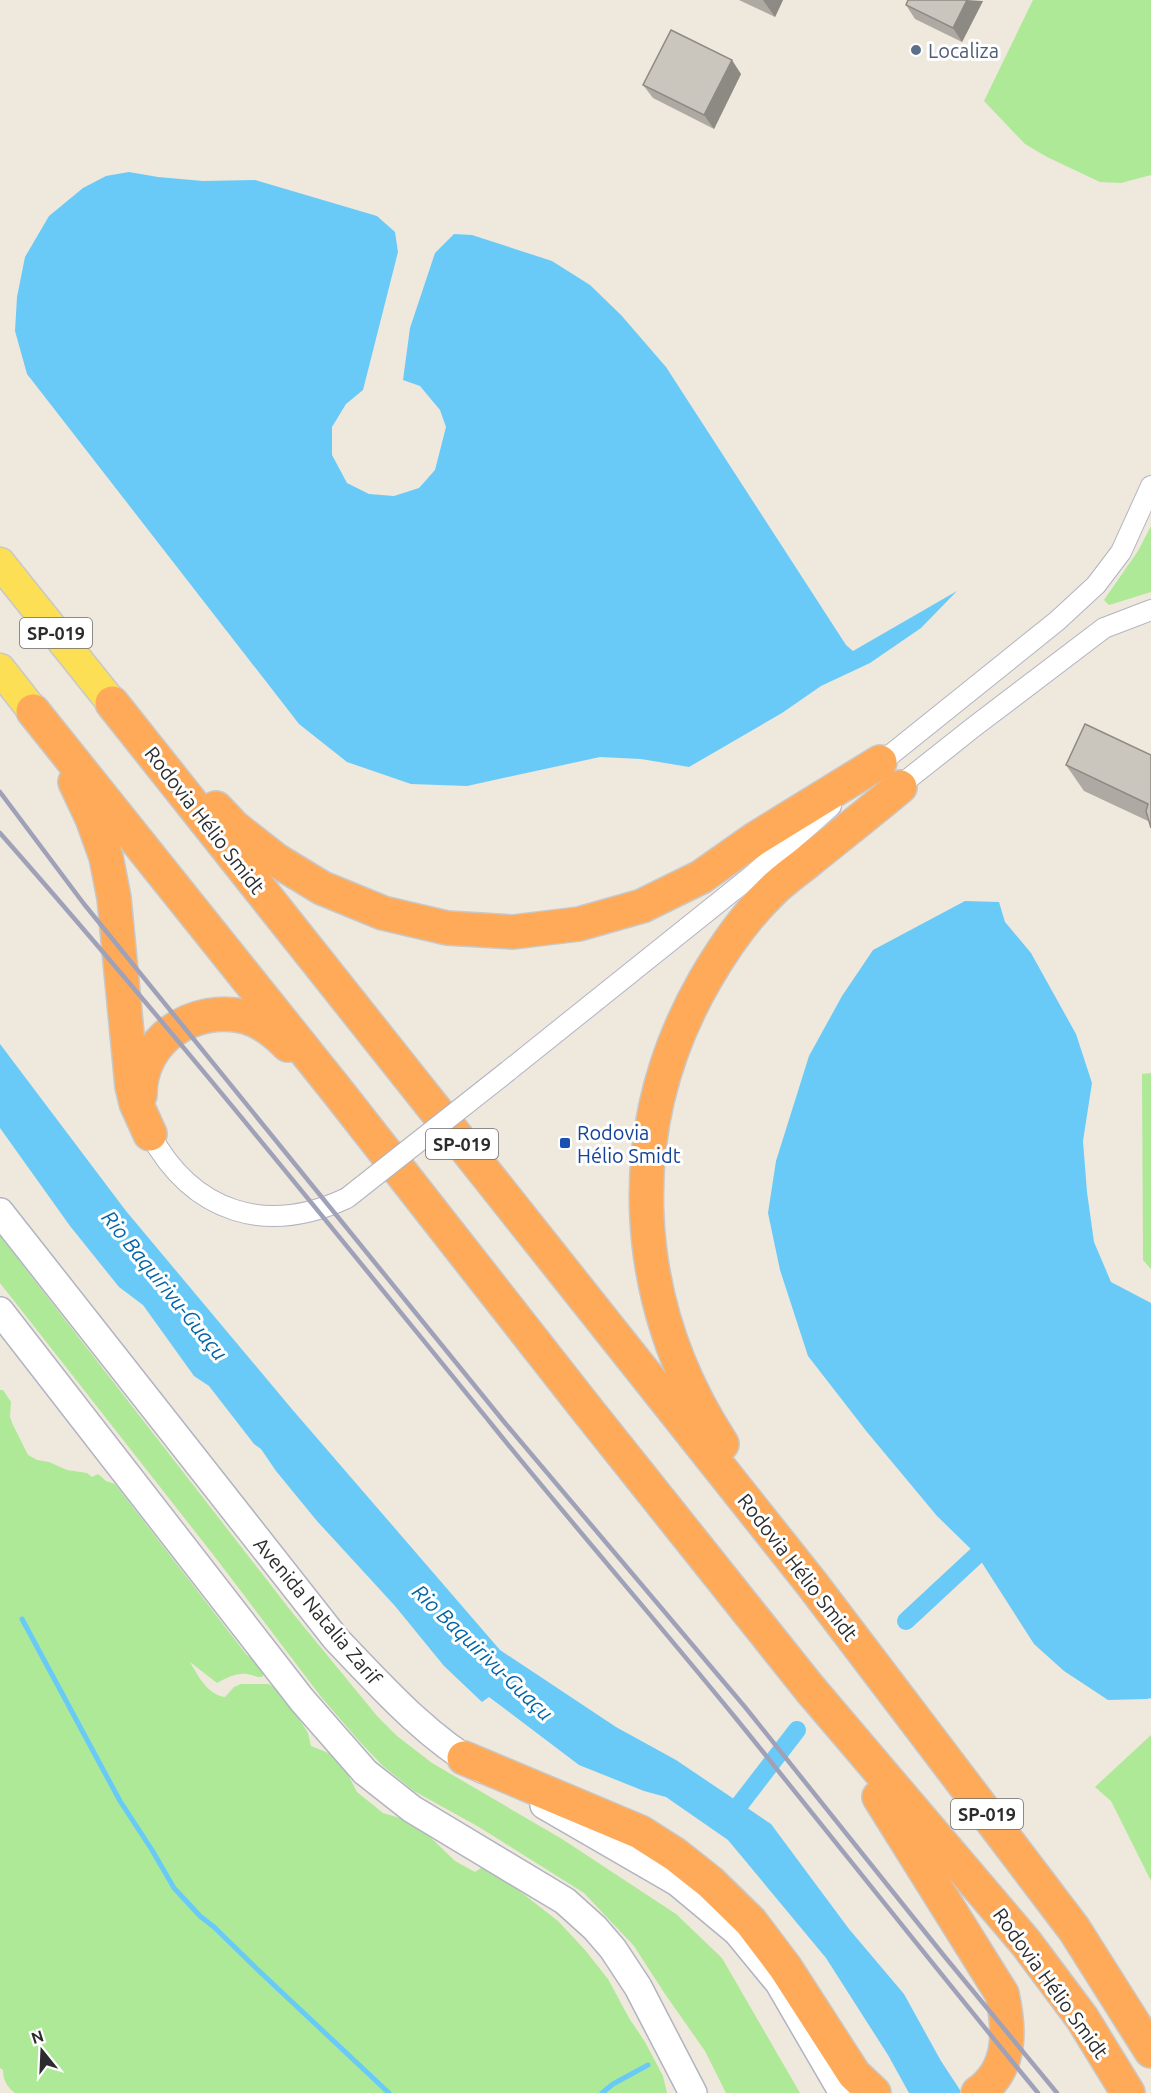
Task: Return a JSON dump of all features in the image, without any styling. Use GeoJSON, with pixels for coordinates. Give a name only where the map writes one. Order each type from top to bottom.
{"type":"FeatureCollection","features":[{"type":"Feature","properties":{"kind":"highway"},"geometry":{"type":"LineString","coordinates":[[112,703],[234,827],[276,860],[322,888],[383,914],[447,928],[513,932],[579,924],[642,906],[701,877],[755,839],[890,775]]}},
{"type":"Feature","properties":{"kind":"highway","name":"Rodovia Hélio Smidt"},"geometry":{"type":"LineString","coordinates":[[112,703],[812,1584],[1074,1929],[1151,2051]]}},
{"type":"Feature","properties":{"kind":"highway"},"geometry":{"type":"LineString","coordinates":[[33,711],[75,781],[92,818],[106,858],[114,898],[132,1086],[136,1103],[150,1134]]}},
{"type":"Feature","properties":{"kind":"highway","name":"Rodovia Hélio Smidt"},"geometry":{"type":"LineString","coordinates":[[33,711],[338,1092],[810,1689],[1026,1943],[1082,2018],[1128,2093]]}},
{"type":"Feature","properties":{"kind":"highway"},"geometry":{"type":"LineString","coordinates":[[812,1584],[714,1432],[680,1368],[657,1299],[648,1237],[648,1153],[661,1082],[686,1013],[723,949],[770,893],[890,775]]}},
{"type":"Feature","properties":{"kind":"highway"},"geometry":{"type":"LineString","coordinates":[[150,1134],[140,1088],[146,1063],[168,1033],[189,1020],[204,1016],[233,1014],[261,1023],[273,1031],[338,1092]]}},
{"type":"Feature","properties":{"kind":"highway"},"geometry":{"type":"LineString","coordinates":[[810,1689],[923,1864],[1002,1994],[1007,2014],[1008,2035],[1002,2061],[982,2090]]}},
{"type":"Feature","properties":{"kind":"highway"},"geometry":{"type":"LineString","coordinates":[[464,1758],[640,1832],[676,1855],[711,1882],[751,1922],[785,1967],[854,2074],[874,2093]]}},
{"type":"Feature","properties":{"kind":"main road","name":"Rodovia Hélio Smidt"},"geometry":{"type":"LineString","coordinates":[[0,563],[112,703]]}},
{"type":"Feature","properties":{"kind":"main road","name":"Rodovia Hélio Smidt"},"geometry":{"type":"LineString","coordinates":[[0,669],[33,711]]}},
{"type":"Feature","properties":{"kind":"main road","name":"Avenida Natalia Zarif"},"geometry":{"type":"LineString","coordinates":[[0,1212],[336,1639],[397,1703],[464,1758],[677,1882],[737,1932],[779,1983],[843,2093]]}},
{"type":"Feature","properties":{"kind":"main road"},"geometry":{"type":"LineString","coordinates":[[0,1311],[302,1700],[365,1772],[412,1809],[565,1901],[595,1928],[613,1949],[638,1987],[693,2093]]}},
{"type":"Feature","properties":{"kind":"street"},"geometry":{"type":"LineString","coordinates":[[754,874],[890,775],[1096,585],[1121,552],[1151,486]]}},
{"type":"Feature","properties":{"kind":"street"},"geometry":{"type":"LineString","coordinates":[[150,1134],[161,1155],[184,1181],[213,1201],[234,1210],[257,1215],[303,1214],[326,1208],[347,1198],[754,874],[890,775],[975,726],[1104,628],[1151,610]]}},
{"type":"Feature","properties":{"kind":"green space"},"geometry":{"type":"Polygon","coordinates":[[[1033,0],[1151,0],[1151,175],[1121,183],[1100,182],[1025,144],[984,101],[1033,0]]]}},
{"type":"Feature","properties":{"kind":"green space"},"geometry":{"type":"Polygon","coordinates":[[[1151,526],[1151,592],[1109,605],[1104,600],[1138,551],[1151,526]]]}},
{"type":"Feature","properties":{"kind":"green space"},"geometry":{"type":"Polygon","coordinates":[[[1151,1073],[1151,1269],[1143,1260],[1142,1074],[1151,1073]]]}},
{"type":"Feature","properties":{"kind":"green space"},"geometry":{"type":"Polygon","coordinates":[[[0,1236],[291,1611],[377,1716],[397,1736],[432,1763],[562,1839],[676,1914],[722,1958],[800,2093],[726,2093],[705,2051],[634,1946],[584,1893],[479,1827],[414,1791],[383,1766],[360,1742],[322,1698],[215,1557],[0,1283],[0,1236]]]}},
{"type":"Feature","properties":{"kind":"green space"},"geometry":{"type":"Polygon","coordinates":[[[0,1390],[3,1390],[11,1402],[10,1417],[28,1455],[67,1470],[87,1473],[92,1477],[98,1474],[106,1481],[115,1484],[246,1654],[265,1673],[262,1677],[239,1674],[217,1683],[190,1662],[209,1689],[225,1697],[234,1687],[241,1684],[269,1684],[276,1689],[296,1714],[308,1733],[311,1746],[331,1754],[345,1769],[357,1792],[383,1813],[406,1820],[426,1833],[455,1861],[475,1872],[484,1866],[494,1871],[498,1878],[508,1882],[558,1921],[608,1979],[663,2076],[667,2093],[15,2093],[10,2088],[0,2068],[0,1390]]]}},
{"type":"Feature","properties":{"kind":"green space"},"geometry":{"type":"Polygon","coordinates":[[[1151,1735],[1151,1881],[1111,1801],[1095,1787],[1151,1735]]]}},
{"type":"Feature","properties":{"kind":"water"},"geometry":{"type":"Polygon","coordinates":[[[129,172],[203,181],[255,180],[377,216],[395,232],[398,252],[363,390],[346,404],[332,427],[332,455],[347,483],[369,494],[394,496],[419,488],[435,470],[446,427],[440,410],[420,386],[403,380],[410,328],[435,253],[454,234],[472,235],[552,261],[590,285],[621,315],[666,367],[846,645],[853,651],[957,591],[921,628],[870,663],[821,686],[782,713],[689,767],[641,759],[600,757],[467,786],[411,784],[347,762],[299,724],[27,374],[15,331],[17,297],[25,257],[49,216],[83,188],[106,176],[129,172]]]}},
{"type":"Feature","properties":{"kind":"water"},"geometry":{"type":"Polygon","coordinates":[[[965,901],[999,902],[1005,922],[1031,953],[1076,1034],[1092,1083],[1083,1141],[1094,1242],[1111,1282],[1151,1303],[1151,1698],[1147,1699],[1108,1700],[1064,1671],[1034,1644],[977,1555],[937,1516],[808,1356],[780,1270],[768,1213],[776,1161],[809,1056],[842,996],[873,950],[965,901]]]}},
{"type":"Feature","properties":{"kind":"water","name":"Rio Baquirivu-Guaçu"},"geometry":{"type":"Polygon","coordinates":[[[0,1044],[126,1211],[291,1408],[500,1650],[616,1727],[676,1760],[771,1824],[849,1929],[904,1994],[941,2061],[962,2093],[909,2093],[888,2055],[826,1958],[728,1840],[666,1797],[644,1791],[579,1765],[489,1697],[482,1702],[444,1666],[395,1606],[317,1521],[209,1386],[194,1376],[143,1305],[119,1287],[70,1226],[0,1128],[0,1044]]]}},
{"type":"Feature","properties":{"kind":"building"},"geometry":{"type":"Polygon","coordinates":[[[908,0],[967,0],[953,28],[906,5],[908,0]]]}},
{"type":"Feature","properties":{"kind":"building"},"geometry":{"type":"Polygon","coordinates":[[[671,30],[732,60],[704,115],[643,85],[671,30]]]}},
{"type":"Feature","properties":{"kind":"building"},"geometry":{"type":"Polygon","coordinates":[[[1085,724],[1151,755],[1151,828],[1146,811],[1148,804],[1066,765],[1085,724]]]}},
{"type":"Feature","properties":{"kind":"waterway"},"geometry":{"type":"LineString","coordinates":[[906,1621],[977,1555]]}},
{"type":"Feature","properties":{"kind":"waterway"},"geometry":{"type":"LineString","coordinates":[[22,1619],[120,1801],[174,1888],[200,1916],[389,2093]]}},
{"type":"Feature","properties":{"kind":"waterway"},"geometry":{"type":"LineString","coordinates":[[727,1821],[797,1730]]}},
{"type":"Feature","properties":{"kind":"waterway"},"geometry":{"type":"LineString","coordinates":[[602,2093],[613,2084],[648,2065]]}},
{"type":"Feature","properties":{"kind":"railway"},"geometry":{"type":"LineString","coordinates":[[0,792],[84,904],[505,1423],[745,1707],[1057,2093]]}},
{"type":"Feature","properties":{"kind":"railway"},"geometry":{"type":"LineString","coordinates":[[0,833],[250,1127],[523,1463],[734,1716],[1038,2093]]}},
{"type":"Feature","properties":{"kind":"place","name":"Localiza"},"geometry":{"type":"Point","coordinates":[916,50]}},
{"type":"Feature","properties":{"kind":"place","name":"Rodovia Hélio Smidt"},"geometry":{"type":"Point","coordinates":[565,1143]}}]}
